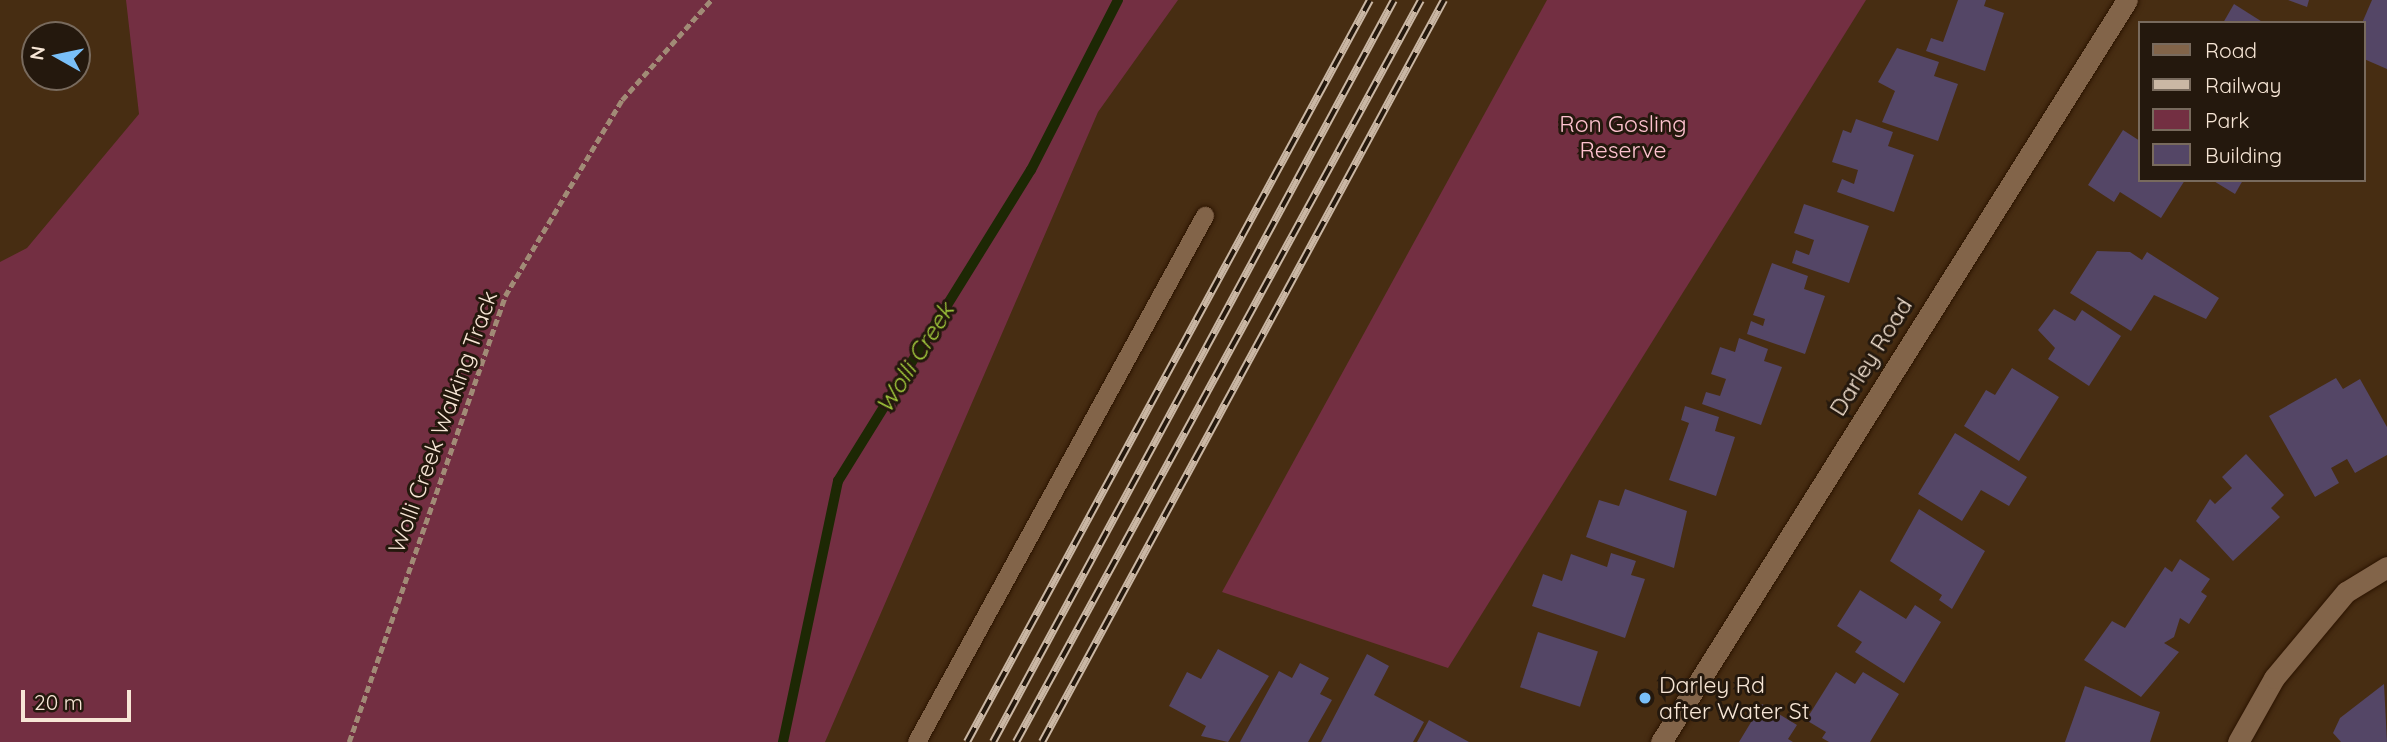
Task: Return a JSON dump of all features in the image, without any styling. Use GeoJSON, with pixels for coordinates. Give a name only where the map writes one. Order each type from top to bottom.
{"type":"FeatureCollection","features":[{"type":"Feature","properties":{"kind":"street","name":"Darley Road"},"geometry":{"type":"LineString","coordinates":[[1661,742],[2127,0]]}},
{"type":"Feature","properties":{"kind":"street"},"geometry":{"type":"LineString","coordinates":[[2238,742],[2274,678],[2338,601],[2387,567]]}},
{"type":"Feature","properties":{"kind":"lane"},"geometry":{"type":"LineString","coordinates":[[917,742],[1205,216]]}},
{"type":"Feature","properties":{"kind":"path","name":"Wolli Creek Walking Track"},"geometry":{"type":"LineString","coordinates":[[349,742],[505,296],[622,100],[711,0]]}},
{"type":"Feature","properties":{"kind":"green space"},"geometry":{"type":"Polygon","coordinates":[[[126,0],[1178,0],[1098,112],[825,742],[0,742],[0,262],[27,248],[139,114],[126,0]]]}},
{"type":"Feature","properties":{"kind":"green space","name":"Ron Gosling Reserve"},"geometry":{"type":"Polygon","coordinates":[[[1547,0],[1866,0],[1448,668],[1222,592],[1547,0]]]}},
{"type":"Feature","properties":{"kind":"building"},"geometry":{"type":"Polygon","coordinates":[[[1958,0],[1986,0],[1984,6],[2004,13],[1985,71],[1926,51],[1931,38],[1943,42],[1958,0]]]}},
{"type":"Feature","properties":{"kind":"building"},"geometry":{"type":"Polygon","coordinates":[[[2288,0],[2309,0],[2307,7],[2288,0]]]}},
{"type":"Feature","properties":{"kind":"building"},"geometry":{"type":"Polygon","coordinates":[[[2372,0],[2387,0],[2387,69],[2366,60],[2366,21],[2363,21],[2372,0]]]}},
{"type":"Feature","properties":{"kind":"building"},"geometry":{"type":"Polygon","coordinates":[[[2234,4],[2261,21],[2224,21],[2234,4]]]}},
{"type":"Feature","properties":{"kind":"building"},"geometry":{"type":"Polygon","coordinates":[[[1897,48],[1939,62],[1934,76],[1958,84],[1938,141],[1882,122],[1895,91],[1878,82],[1897,48]]]}},
{"type":"Feature","properties":{"kind":"building"},"geometry":{"type":"Polygon","coordinates":[[[1856,119],[1893,132],[1888,146],[1914,155],[1894,212],[1837,192],[1842,179],[1854,184],[1858,170],[1832,162],[1843,130],[1851,133],[1856,119]]]}},
{"type":"Feature","properties":{"kind":"building"},"geometry":{"type":"Polygon","coordinates":[[[2123,130],[2138,140],[2138,182],[2184,182],[2161,218],[2120,192],[2114,202],[2088,185],[2123,130]]]}},
{"type":"Feature","properties":{"kind":"building"},"geometry":{"type":"Polygon","coordinates":[[[2215,182],[2242,182],[2235,194],[2215,182]]]}},
{"type":"Feature","properties":{"kind":"building"},"geometry":{"type":"Polygon","coordinates":[[[1804,204],[1869,226],[1849,283],[1792,263],[1796,250],[1809,255],[1814,240],[1794,233],[1804,204]]]}},
{"type":"Feature","properties":{"kind":"building"},"geometry":{"type":"Polygon","coordinates":[[[2097,251],[2130,252],[2142,260],[2147,252],[2219,298],[2206,319],[2154,295],[2131,331],[2070,293],[2097,251]]]}},
{"type":"Feature","properties":{"kind":"building"},"geometry":{"type":"Polygon","coordinates":[[[1772,263],[1808,276],[1804,289],[1825,296],[1805,354],[1747,334],[1751,321],[1763,326],[1765,319],[1753,315],[1772,263]]]}},
{"type":"Feature","properties":{"kind":"building"},"geometry":{"type":"Polygon","coordinates":[[[2054,309],[2075,321],[2082,310],[2121,336],[2089,386],[2048,359],[2055,348],[2038,330],[2054,309]]]}},
{"type":"Feature","properties":{"kind":"building"},"geometry":{"type":"Polygon","coordinates":[[[1739,338],[1768,349],[1764,361],[1782,367],[1761,425],[1702,404],[1706,392],[1720,396],[1726,379],[1711,374],[1720,347],[1735,352],[1739,338]]]}},
{"type":"Feature","properties":{"kind":"building"},"geometry":{"type":"Polygon","coordinates":[[[2012,368],[2059,397],[2019,461],[1964,426],[1986,390],[1995,395],[2012,368]]]}},
{"type":"Feature","properties":{"kind":"building"},"geometry":{"type":"Polygon","coordinates":[[[2336,378],[2343,389],[2360,379],[2387,427],[2387,455],[2355,473],[2347,459],[2331,468],[2339,483],[2315,497],[2269,416],[2336,378]]]}},
{"type":"Feature","properties":{"kind":"building"},"geometry":{"type":"Polygon","coordinates":[[[1685,406],[1719,417],[1715,431],[1735,437],[1716,496],[1669,480],[1689,423],[1681,420],[1685,406]]]}},
{"type":"Feature","properties":{"kind":"building"},"geometry":{"type":"Polygon","coordinates":[[[1955,433],[2027,477],[2009,506],[1981,490],[1962,521],[1918,494],[1955,433]]]}},
{"type":"Feature","properties":{"kind":"building"},"geometry":{"type":"Polygon","coordinates":[[[2246,454],[2284,495],[2271,508],[2280,517],[2233,561],[2196,521],[2210,499],[2215,504],[2232,488],[2222,477],[2246,454]]]}},
{"type":"Feature","properties":{"kind":"building"},"geometry":{"type":"Polygon","coordinates":[[[1625,489],[1687,511],[1674,568],[1586,537],[1599,500],[1619,506],[1625,489]]]}},
{"type":"Feature","properties":{"kind":"building"},"geometry":{"type":"Polygon","coordinates":[[[1919,509],[1985,551],[1952,609],[1939,600],[1942,595],[1890,561],[1919,509]]]}},
{"type":"Feature","properties":{"kind":"building"},"geometry":{"type":"Polygon","coordinates":[[[1611,553],[1636,561],[1631,575],[1645,579],[1625,638],[1532,606],[1543,574],[1562,581],[1571,554],[1607,567],[1611,553]]]}},
{"type":"Feature","properties":{"kind":"building"},"geometry":{"type":"Polygon","coordinates":[[[2180,559],[2210,579],[2201,592],[2207,596],[2189,624],[2180,618],[2174,637],[2164,643],[2179,652],[2141,697],[2084,660],[2112,621],[2125,628],[2165,567],[2172,572],[2180,559]]]}},
{"type":"Feature","properties":{"kind":"building"},"geometry":{"type":"Polygon","coordinates":[[[1860,590],[1906,619],[1915,605],[1941,622],[1904,683],[1855,652],[1862,642],[1837,626],[1860,590]]]}},
{"type":"Feature","properties":{"kind":"building"},"geometry":{"type":"Polygon","coordinates":[[[1538,632],[1598,651],[1580,707],[1520,687],[1538,632]]]}},
{"type":"Feature","properties":{"kind":"building"},"geometry":{"type":"Polygon","coordinates":[[[1218,649],[1269,676],[1228,742],[1201,736],[1206,726],[1169,706],[1187,672],[1201,679],[1218,649]]]}},
{"type":"Feature","properties":{"kind":"building"},"geometry":{"type":"Polygon","coordinates":[[[1367,654],[1389,666],[1374,695],[1424,722],[1413,742],[1321,742],[1367,654]]]}},
{"type":"Feature","properties":{"kind":"building"},"geometry":{"type":"Polygon","coordinates":[[[1300,663],[1329,678],[1320,694],[1332,700],[1308,742],[1240,742],[1279,671],[1292,678],[1300,663]]]}},
{"type":"Feature","properties":{"kind":"building"},"geometry":{"type":"Polygon","coordinates":[[[1836,672],[1855,684],[1863,672],[1899,694],[1870,742],[1829,742],[1822,738],[1826,732],[1806,720],[1836,672]]]}},
{"type":"Feature","properties":{"kind":"building"},"geometry":{"type":"Polygon","coordinates":[[[2384,684],[2387,742],[2341,742],[2333,733],[2340,718],[2384,684]]]}},
{"type":"Feature","properties":{"kind":"building"},"geometry":{"type":"Polygon","coordinates":[[[2085,686],[2160,712],[2150,742],[2065,742],[2085,686]]]}},
{"type":"Feature","properties":{"kind":"building"},"geometry":{"type":"Polygon","coordinates":[[[1762,704],[1797,725],[1788,739],[1793,742],[1739,742],[1762,704]]]}},
{"type":"Feature","properties":{"kind":"building"},"geometry":{"type":"Polygon","coordinates":[[[1429,720],[1469,742],[1417,742],[1429,720]]]}},
{"type":"Feature","properties":{"kind":"waterway","name":"Wolli Creek"},"geometry":{"type":"LineString","coordinates":[[783,742],[838,481],[1031,170],[1118,0]]}},
{"type":"Feature","properties":{"kind":"railway"},"geometry":{"type":"LineString","coordinates":[[967,742],[1370,0]]}},
{"type":"Feature","properties":{"kind":"railway"},"geometry":{"type":"LineString","coordinates":[[993,742],[1394,0]]}},
{"type":"Feature","properties":{"kind":"railway"},"geometry":{"type":"LineString","coordinates":[[1016,742],[1421,0]]}},
{"type":"Feature","properties":{"kind":"railway"},"geometry":{"type":"LineString","coordinates":[[1042,742],[1444,0]]}},
{"type":"Feature","properties":{"kind":"place","name":"Darley Rd after Water St"},"geometry":{"type":"Point","coordinates":[1645,698]}}]}
